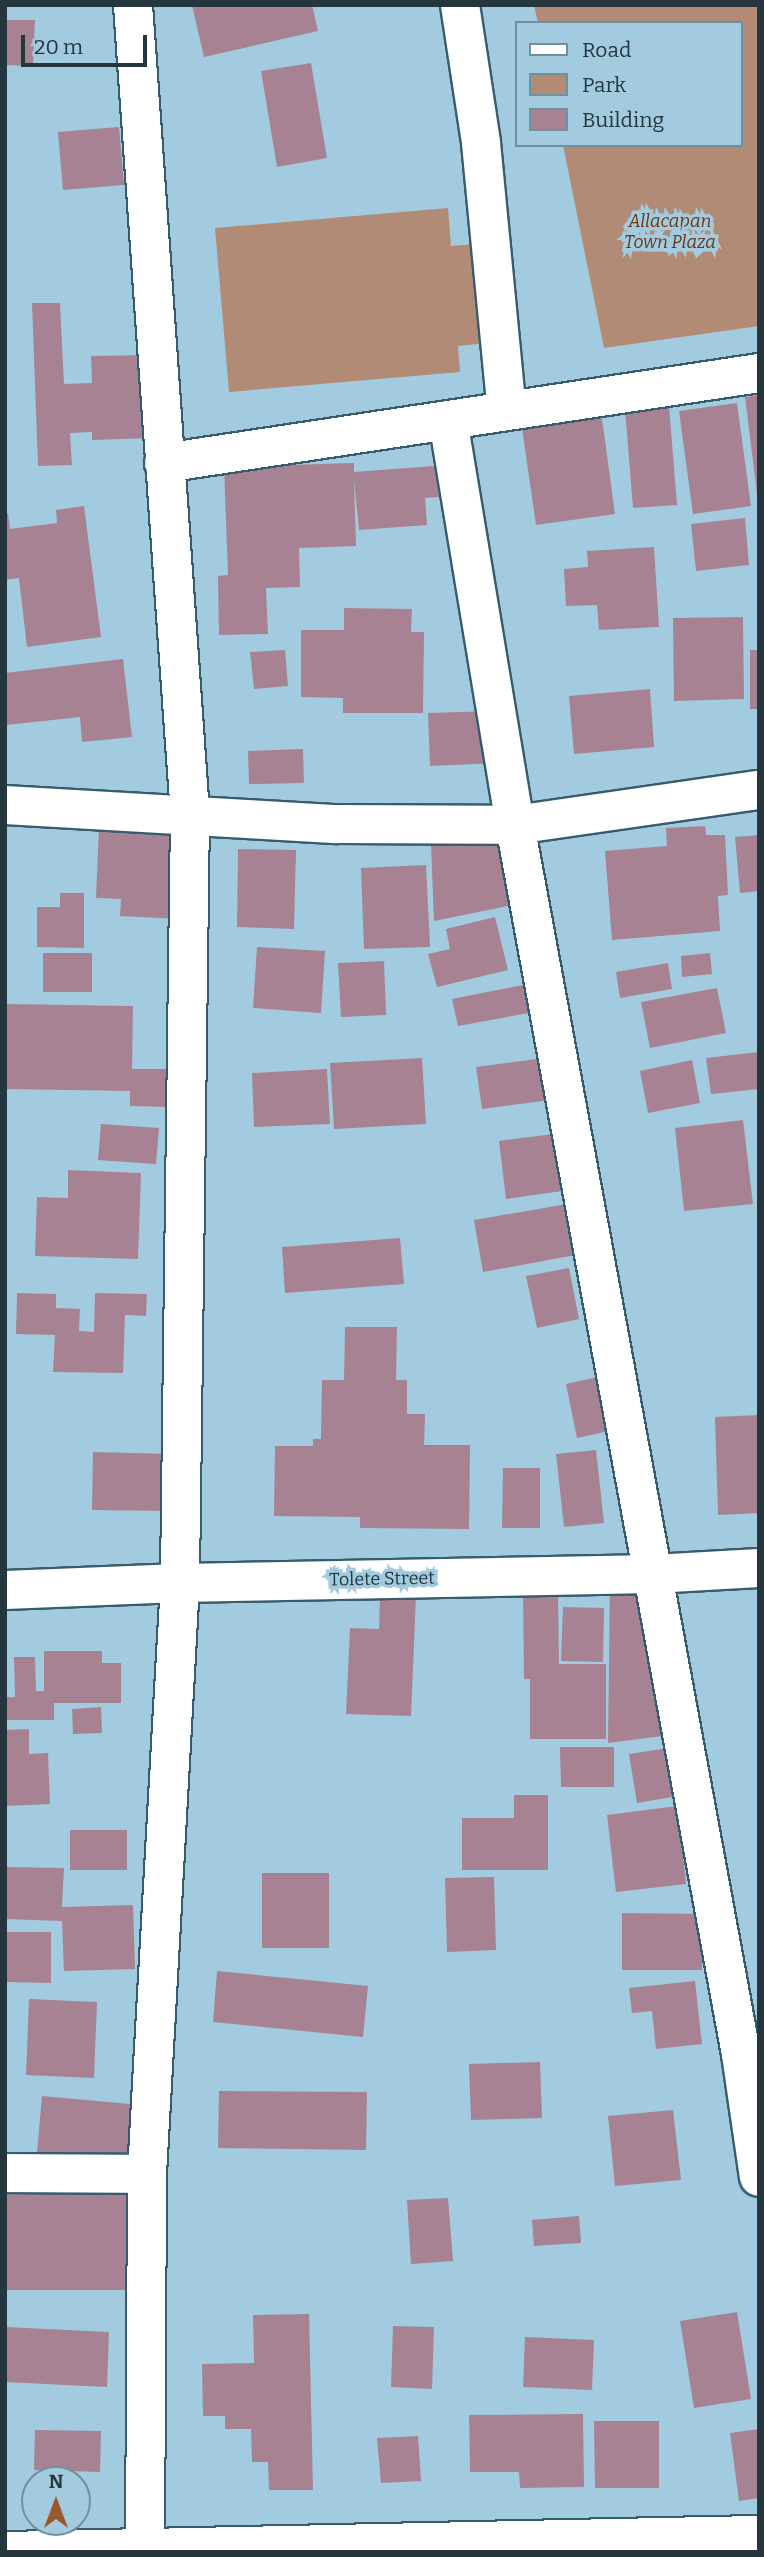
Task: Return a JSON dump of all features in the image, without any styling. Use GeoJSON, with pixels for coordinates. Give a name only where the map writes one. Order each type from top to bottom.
{"type":"FeatureCollection","features":[{"type":"Feature","properties":{"kind":"street"},"geometry":{"type":"LineString","coordinates":[[133,5],[190,814],[180,1583],[147,2174],[145,2548]]}},
{"type":"Feature","properties":{"kind":"street"},"geometry":{"type":"LineString","coordinates":[[460,5],[481,143],[507,411]]}},
{"type":"Feature","properties":{"kind":"street"},"geometry":{"type":"LineString","coordinates":[[164,463],[759,373]]}},
{"type":"Feature","properties":{"kind":"street"},"geometry":{"type":"LineString","coordinates":[[448,420],[515,825],[741,2054],[759,2176]]}},
{"type":"Feature","properties":{"kind":"street"},"geometry":{"type":"LineString","coordinates":[[5,805],[337,824],[515,825],[759,790]]}},
{"type":"Feature","properties":{"kind":"street","name":"Tolete Street"},"geometry":{"type":"LineString","coordinates":[[5,1590],[180,1583],[653,1574],[759,1568]]}},
{"type":"Feature","properties":{"kind":"street"},"geometry":{"type":"LineString","coordinates":[[5,2173],[147,2174]]}},
{"type":"Feature","properties":{"kind":"street"},"geometry":{"type":"LineString","coordinates":[[5,2551],[759,2535]]}},
{"type":"Feature","properties":{"kind":"green space","name":"Allacapan Town Plaza"},"geometry":{"type":"Polygon","coordinates":[[[534,5],[759,5],[759,326],[604,348],[563,147],[743,147],[743,21],[538,21],[534,5]]]}},
{"type":"Feature","properties":{"kind":"green space"},"geometry":{"type":"Polygon","coordinates":[[[448,208],[451,246],[478,244],[487,343],[458,346],[460,372],[229,392],[215,228],[448,208]]]}},
{"type":"Feature","properties":{"kind":"building"},"geometry":{"type":"Polygon","coordinates":[[[192,5],[312,5],[318,31],[204,57],[192,5]]]}},
{"type":"Feature","properties":{"kind":"building"},"geometry":{"type":"Polygon","coordinates":[[[5,20],[35,20],[33,66],[5,65],[5,20]]]}},
{"type":"Feature","properties":{"kind":"building"},"geometry":{"type":"Polygon","coordinates":[[[311,63],[327,158],[277,167],[261,71],[311,63]]]}},
{"type":"Feature","properties":{"kind":"building"},"geometry":{"type":"Polygon","coordinates":[[[119,127],[124,185],[63,190],[58,132],[119,127]]]}},
{"type":"Feature","properties":{"kind":"building"},"geometry":{"type":"Polygon","coordinates":[[[32,303],[60,303],[64,384],[92,383],[91,356],[153,355],[154,438],[92,440],[92,432],[70,433],[72,465],[38,466],[32,303]]]}},
{"type":"Feature","properties":{"kind":"building"},"geometry":{"type":"Polygon","coordinates":[[[759,395],[759,494],[757,494],[745,397],[759,395]]]}},
{"type":"Feature","properties":{"kind":"building"},"geometry":{"type":"Polygon","coordinates":[[[737,403],[751,506],[693,514],[679,411],[737,403]]]}},
{"type":"Feature","properties":{"kind":"building"},"geometry":{"type":"Polygon","coordinates":[[[669,406],[677,505],[633,508],[625,409],[669,406]]]}},
{"type":"Feature","properties":{"kind":"building"},"geometry":{"type":"Polygon","coordinates":[[[602,418],[615,514],[536,525],[522,428],[602,418]]]}},
{"type":"Feature","properties":{"kind":"building"},"geometry":{"type":"Polygon","coordinates":[[[354,463],[354,472],[447,465],[450,496],[425,498],[427,525],[359,530],[354,479],[356,546],[299,548],[300,587],[266,588],[268,634],[219,635],[218,576],[228,575],[224,467],[354,463]]]}},
{"type":"Feature","properties":{"kind":"building"},"geometry":{"type":"Polygon","coordinates":[[[84,506],[101,637],[27,647],[19,578],[5,580],[5,514],[8,513],[10,529],[57,523],[56,510],[84,506]]]}},
{"type":"Feature","properties":{"kind":"building"},"geometry":{"type":"Polygon","coordinates":[[[745,518],[749,565],[696,571],[691,524],[745,518]]]}},
{"type":"Feature","properties":{"kind":"building"},"geometry":{"type":"Polygon","coordinates":[[[654,547],[659,627],[599,630],[597,605],[566,606],[564,569],[588,567],[587,551],[654,547]]]}},
{"type":"Feature","properties":{"kind":"building"},"geometry":{"type":"Polygon","coordinates":[[[344,608],[412,609],[411,632],[424,632],[423,713],[343,713],[343,698],[301,697],[301,630],[344,630],[344,608]]]}},
{"type":"Feature","properties":{"kind":"building"},"geometry":{"type":"Polygon","coordinates":[[[743,617],[744,699],[674,701],[673,618],[743,617]]]}},
{"type":"Feature","properties":{"kind":"building"},"geometry":{"type":"Polygon","coordinates":[[[285,650],[288,686],[254,689],[250,652],[285,650]]]}},
{"type":"Feature","properties":{"kind":"building"},"geometry":{"type":"Polygon","coordinates":[[[750,650],[759,650],[759,709],[750,709],[750,650]]]}},
{"type":"Feature","properties":{"kind":"building"},"geometry":{"type":"Polygon","coordinates":[[[123,659],[132,737],[82,742],[80,717],[6,725],[5,673],[123,659]]]}},
{"type":"Feature","properties":{"kind":"building"},"geometry":{"type":"Polygon","coordinates":[[[650,689],[654,747],[574,754],[569,696],[650,689]]]}},
{"type":"Feature","properties":{"kind":"building"},"geometry":{"type":"Polygon","coordinates":[[[495,711],[497,763],[430,766],[428,713],[495,711]]]}},
{"type":"Feature","properties":{"kind":"building"},"geometry":{"type":"Polygon","coordinates":[[[303,749],[304,783],[249,784],[248,751],[303,749]]]}},
{"type":"Feature","properties":{"kind":"building"},"geometry":{"type":"Polygon","coordinates":[[[99,826],[184,830],[180,919],[120,916],[121,899],[96,898],[99,826]]]}},
{"type":"Feature","properties":{"kind":"building"},"geometry":{"type":"Polygon","coordinates":[[[705,826],[706,835],[725,835],[728,895],[718,896],[720,931],[612,940],[605,851],[667,846],[666,828],[705,826]]]}},
{"type":"Feature","properties":{"kind":"building"},"geometry":{"type":"Polygon","coordinates":[[[759,835],[759,891],[740,893],[735,837],[759,835]]]}},
{"type":"Feature","properties":{"kind":"building"},"geometry":{"type":"Polygon","coordinates":[[[507,841],[508,906],[434,921],[431,844],[507,841]]]}},
{"type":"Feature","properties":{"kind":"building"},"geometry":{"type":"Polygon","coordinates":[[[238,849],[296,850],[294,929],[237,927],[238,849]]]}},
{"type":"Feature","properties":{"kind":"building"},"geometry":{"type":"Polygon","coordinates":[[[426,865],[430,947],[364,949],[361,868],[426,865]]]}},
{"type":"Feature","properties":{"kind":"building"},"geometry":{"type":"Polygon","coordinates":[[[60,893],[84,893],[84,948],[37,947],[37,907],[60,907],[60,893]]]}},
{"type":"Feature","properties":{"kind":"building"},"geometry":{"type":"Polygon","coordinates":[[[495,917],[508,970],[437,987],[428,954],[450,949],[446,929],[495,917]]]}},
{"type":"Feature","properties":{"kind":"building"},"geometry":{"type":"Polygon","coordinates":[[[257,947],[325,951],[321,1013],[253,1008],[257,947]]]}},
{"type":"Feature","properties":{"kind":"building"},"geometry":{"type":"Polygon","coordinates":[[[43,953],[92,953],[92,992],[43,992],[43,953]]]}},
{"type":"Feature","properties":{"kind":"building"},"geometry":{"type":"Polygon","coordinates":[[[710,953],[712,974],[682,977],[681,956],[710,953]]]}},
{"type":"Feature","properties":{"kind":"building"},"geometry":{"type":"Polygon","coordinates":[[[384,961],[386,1015],[341,1017],[338,963],[384,961]]]}},
{"type":"Feature","properties":{"kind":"building"},"geometry":{"type":"Polygon","coordinates":[[[668,963],[672,989],[620,998],[616,972],[668,963]]]}},
{"type":"Feature","properties":{"kind":"building"},"geometry":{"type":"Polygon","coordinates":[[[528,984],[534,1012],[458,1026],[452,999],[528,984]]]}},
{"type":"Feature","properties":{"kind":"building"},"geometry":{"type":"Polygon","coordinates":[[[717,988],[726,1033],[650,1048],[641,1002],[717,988]]]}},
{"type":"Feature","properties":{"kind":"building"},"geometry":{"type":"Polygon","coordinates":[[[6,1004],[133,1006],[132,1069],[169,1069],[168,1107],[130,1106],[130,1091],[5,1089],[6,1004]]]}},
{"type":"Feature","properties":{"kind":"building"},"geometry":{"type":"Polygon","coordinates":[[[759,1052],[759,1089],[711,1094],[706,1058],[759,1052]]]}},
{"type":"Feature","properties":{"kind":"building"},"geometry":{"type":"Polygon","coordinates":[[[422,1058],[426,1124],[334,1129],[330,1063],[422,1058]]]}},
{"type":"Feature","properties":{"kind":"building"},"geometry":{"type":"Polygon","coordinates":[[[544,1058],[550,1100],[482,1109],[476,1067],[544,1058]]]}},
{"type":"Feature","properties":{"kind":"building"},"geometry":{"type":"Polygon","coordinates":[[[692,1060],[700,1103],[648,1113],[640,1071],[692,1060]]]}},
{"type":"Feature","properties":{"kind":"building"},"geometry":{"type":"Polygon","coordinates":[[[327,1069],[330,1124],[254,1127],[252,1073],[327,1069]]]}},
{"type":"Feature","properties":{"kind":"building"},"geometry":{"type":"Polygon","coordinates":[[[743,1120],[753,1204],[684,1211],[675,1128],[743,1120]]]}},
{"type":"Feature","properties":{"kind":"building"},"geometry":{"type":"Polygon","coordinates":[[[101,1124],[159,1128],[156,1164],[98,1160],[101,1124]]]}},
{"type":"Feature","properties":{"kind":"building"},"geometry":{"type":"Polygon","coordinates":[[[569,1132],[576,1189],[506,1199],[499,1141],[569,1132]]]}},
{"type":"Feature","properties":{"kind":"building"},"geometry":{"type":"Polygon","coordinates":[[[68,1170],[141,1173],[138,1259],[35,1256],[37,1197],[68,1198],[68,1170]]]}},
{"type":"Feature","properties":{"kind":"building"},"geometry":{"type":"Polygon","coordinates":[[[573,1203],[581,1254],[483,1272],[474,1220],[573,1203]]]}},
{"type":"Feature","properties":{"kind":"building"},"geometry":{"type":"Polygon","coordinates":[[[400,1238],[404,1284],[285,1293],[282,1247],[400,1238]]]}},
{"type":"Feature","properties":{"kind":"building"},"geometry":{"type":"Polygon","coordinates":[[[569,1268],[579,1319],[537,1328],[526,1276],[569,1268]]]}},
{"type":"Feature","properties":{"kind":"building"},"geometry":{"type":"Polygon","coordinates":[[[17,1293],[56,1294],[56,1308],[80,1309],[79,1331],[94,1332],[95,1293],[147,1294],[146,1316],[125,1315],[123,1373],[53,1372],[55,1335],[16,1334],[17,1293]]]}},
{"type":"Feature","properties":{"kind":"building"},"geometry":{"type":"Polygon","coordinates":[[[345,1327],[397,1327],[396,1380],[407,1380],[407,1414],[425,1414],[424,1445],[470,1445],[469,1529],[360,1528],[360,1517],[274,1516],[275,1446],[313,1446],[313,1439],[321,1439],[322,1380],[344,1380],[345,1327]]]}},
{"type":"Feature","properties":{"kind":"building"},"geometry":{"type":"Polygon","coordinates":[[[607,1375],[618,1429],[577,1438],[566,1384],[607,1375]]]}},
{"type":"Feature","properties":{"kind":"building"},"geometry":{"type":"Polygon","coordinates":[[[759,1415],[759,1513],[718,1515],[715,1417],[759,1415]]]}},
{"type":"Feature","properties":{"kind":"building"},"geometry":{"type":"Polygon","coordinates":[[[596,1450],[604,1523],[564,1527],[556,1454],[596,1450]]]}},
{"type":"Feature","properties":{"kind":"building"},"geometry":{"type":"Polygon","coordinates":[[[93,1452],[172,1454],[171,1511],[92,1510],[93,1452]]]}},
{"type":"Feature","properties":{"kind":"building"},"geometry":{"type":"Polygon","coordinates":[[[503,1468],[540,1468],[540,1528],[502,1528],[503,1468]]]}},
{"type":"Feature","properties":{"kind":"building"},"geometry":{"type":"Polygon","coordinates":[[[610,1580],[653,1580],[670,1735],[608,1743],[610,1580]]]}},
{"type":"Feature","properties":{"kind":"building"},"geometry":{"type":"Polygon","coordinates":[[[523,1594],[558,1594],[559,1664],[606,1664],[606,1739],[530,1739],[530,1679],[524,1679],[523,1594]]]}},
{"type":"Feature","properties":{"kind":"building"},"geometry":{"type":"Polygon","coordinates":[[[380,1595],[416,1596],[411,1716],[346,1714],[350,1628],[379,1629],[380,1595]]]}},
{"type":"Feature","properties":{"kind":"building"},"geometry":{"type":"Polygon","coordinates":[[[563,1607],[604,1608],[603,1662],[561,1661],[563,1607]]]}},
{"type":"Feature","properties":{"kind":"building"},"geometry":{"type":"Polygon","coordinates":[[[44,1651],[102,1651],[102,1663],[121,1663],[121,1703],[54,1703],[54,1720],[7,1720],[6,1697],[15,1697],[14,1657],[35,1657],[36,1691],[44,1691],[44,1651]]]}},
{"type":"Feature","properties":{"kind":"building"},"geometry":{"type":"Polygon","coordinates":[[[101,1707],[102,1733],[73,1734],[72,1709],[101,1707]]]}},
{"type":"Feature","properties":{"kind":"building"},"geometry":{"type":"Polygon","coordinates":[[[29,1729],[29,1754],[48,1753],[50,1804],[5,1806],[5,1730],[29,1729]]]}},
{"type":"Feature","properties":{"kind":"building"},"geometry":{"type":"Polygon","coordinates":[[[560,1747],[614,1747],[614,1787],[561,1787],[560,1747]]]}},
{"type":"Feature","properties":{"kind":"building"},"geometry":{"type":"Polygon","coordinates":[[[675,1747],[684,1795],[637,1803],[629,1754],[675,1747]]]}},
{"type":"Feature","properties":{"kind":"building"},"geometry":{"type":"Polygon","coordinates":[[[514,1795],[548,1795],[548,1870],[462,1870],[462,1818],[514,1818],[514,1795]]]}},
{"type":"Feature","properties":{"kind":"building"},"geometry":{"type":"Polygon","coordinates":[[[693,1804],[700,1854],[683,1856],[686,1884],[616,1892],[607,1815],[693,1804]]]}},
{"type":"Feature","properties":{"kind":"building"},"geometry":{"type":"Polygon","coordinates":[[[70,1830],[127,1830],[127,1870],[70,1870],[70,1830]]]}},
{"type":"Feature","properties":{"kind":"building"},"geometry":{"type":"Polygon","coordinates":[[[5,1867],[64,1868],[62,1907],[133,1905],[135,1969],[64,1971],[62,1921],[5,1919],[5,1867]]]}},
{"type":"Feature","properties":{"kind":"building"},"geometry":{"type":"Polygon","coordinates":[[[262,1873],[329,1873],[329,1948],[262,1948],[262,1873]]]}},
{"type":"Feature","properties":{"kind":"building"},"geometry":{"type":"Polygon","coordinates":[[[494,1877],[496,1950],[447,1952],[445,1878],[494,1877]]]}},
{"type":"Feature","properties":{"kind":"building"},"geometry":{"type":"Polygon","coordinates":[[[622,1913],[702,1914],[702,1970],[622,1970],[622,1913]]]}},
{"type":"Feature","properties":{"kind":"building"},"geometry":{"type":"Polygon","coordinates":[[[5,1932],[51,1932],[51,1983],[5,1982],[5,1932]]]}},
{"type":"Feature","properties":{"kind":"building"},"geometry":{"type":"Polygon","coordinates":[[[217,1971],[368,1986],[363,2037],[213,2022],[217,1971]]]}},
{"type":"Feature","properties":{"kind":"building"},"geometry":{"type":"Polygon","coordinates":[[[695,1981],[702,2044],[656,2049],[652,2011],[632,2013],[629,1988],[695,1981]]]}},
{"type":"Feature","properties":{"kind":"building"},"geometry":{"type":"Polygon","coordinates":[[[29,1999],[97,2002],[94,2078],[26,2075],[29,1999]]]}},
{"type":"Feature","properties":{"kind":"building"},"geometry":{"type":"Polygon","coordinates":[[[540,2062],[542,2118],[471,2120],[469,2064],[540,2062]]]}},
{"type":"Feature","properties":{"kind":"building"},"geometry":{"type":"Polygon","coordinates":[[[219,2091],[367,2092],[366,2150],[218,2148],[219,2091]]]}},
{"type":"Feature","properties":{"kind":"building"},"geometry":{"type":"Polygon","coordinates":[[[42,2096],[141,2105],[137,2162],[37,2153],[42,2096]]]}},
{"type":"Feature","properties":{"kind":"building"},"geometry":{"type":"Polygon","coordinates":[[[673,2110],[681,2180],[615,2186],[608,2116],[673,2110]]]}},
{"type":"Feature","properties":{"kind":"building"},"geometry":{"type":"Polygon","coordinates":[[[5,2182],[131,2182],[131,2290],[5,2290],[5,2182]]]}},
{"type":"Feature","properties":{"kind":"building"},"geometry":{"type":"Polygon","coordinates":[[[448,2198],[453,2261],[411,2264],[407,2200],[448,2198]]]}},
{"type":"Feature","properties":{"kind":"building"},"geometry":{"type":"Polygon","coordinates":[[[579,2216],[581,2243],[534,2246],[532,2220],[579,2216]]]}},
{"type":"Feature","properties":{"kind":"building"},"geometry":{"type":"Polygon","coordinates":[[[737,2312],[751,2399],[694,2408],[680,2321],[737,2312]]]}},
{"type":"Feature","properties":{"kind":"building"},"geometry":{"type":"Polygon","coordinates":[[[309,2314],[313,2490],[269,2490],[268,2462],[252,2462],[251,2429],[225,2429],[225,2416],[203,2416],[202,2364],[254,2363],[253,2315],[309,2314]]]}},
{"type":"Feature","properties":{"kind":"building"},"geometry":{"type":"Polygon","coordinates":[[[393,2326],[434,2327],[432,2389],[391,2387],[393,2326]]]}},
{"type":"Feature","properties":{"kind":"building"},"geometry":{"type":"Polygon","coordinates":[[[5,2327],[109,2332],[107,2387],[5,2382],[5,2327]]]}},
{"type":"Feature","properties":{"kind":"building"},"geometry":{"type":"Polygon","coordinates":[[[525,2337],[594,2340],[592,2390],[523,2387],[525,2337]]]}},
{"type":"Feature","properties":{"kind":"building"},"geometry":{"type":"Polygon","coordinates":[[[583,2414],[584,2487],[520,2488],[519,2472],[470,2472],[469,2415],[583,2414]]]}},
{"type":"Feature","properties":{"kind":"building"},"geometry":{"type":"Polygon","coordinates":[[[594,2421],[659,2421],[659,2488],[595,2488],[594,2421]]]}},
{"type":"Feature","properties":{"kind":"building"},"geometry":{"type":"Polygon","coordinates":[[[759,2429],[759,2498],[739,2501],[730,2433],[759,2429]]]}},
{"type":"Feature","properties":{"kind":"building"},"geometry":{"type":"Polygon","coordinates":[[[35,2430],[101,2431],[100,2472],[91,2472],[91,2466],[34,2466],[35,2430]]]}},
{"type":"Feature","properties":{"kind":"building"},"geometry":{"type":"Polygon","coordinates":[[[418,2436],[421,2481],[381,2483],[377,2438],[418,2436]]]}}]}
